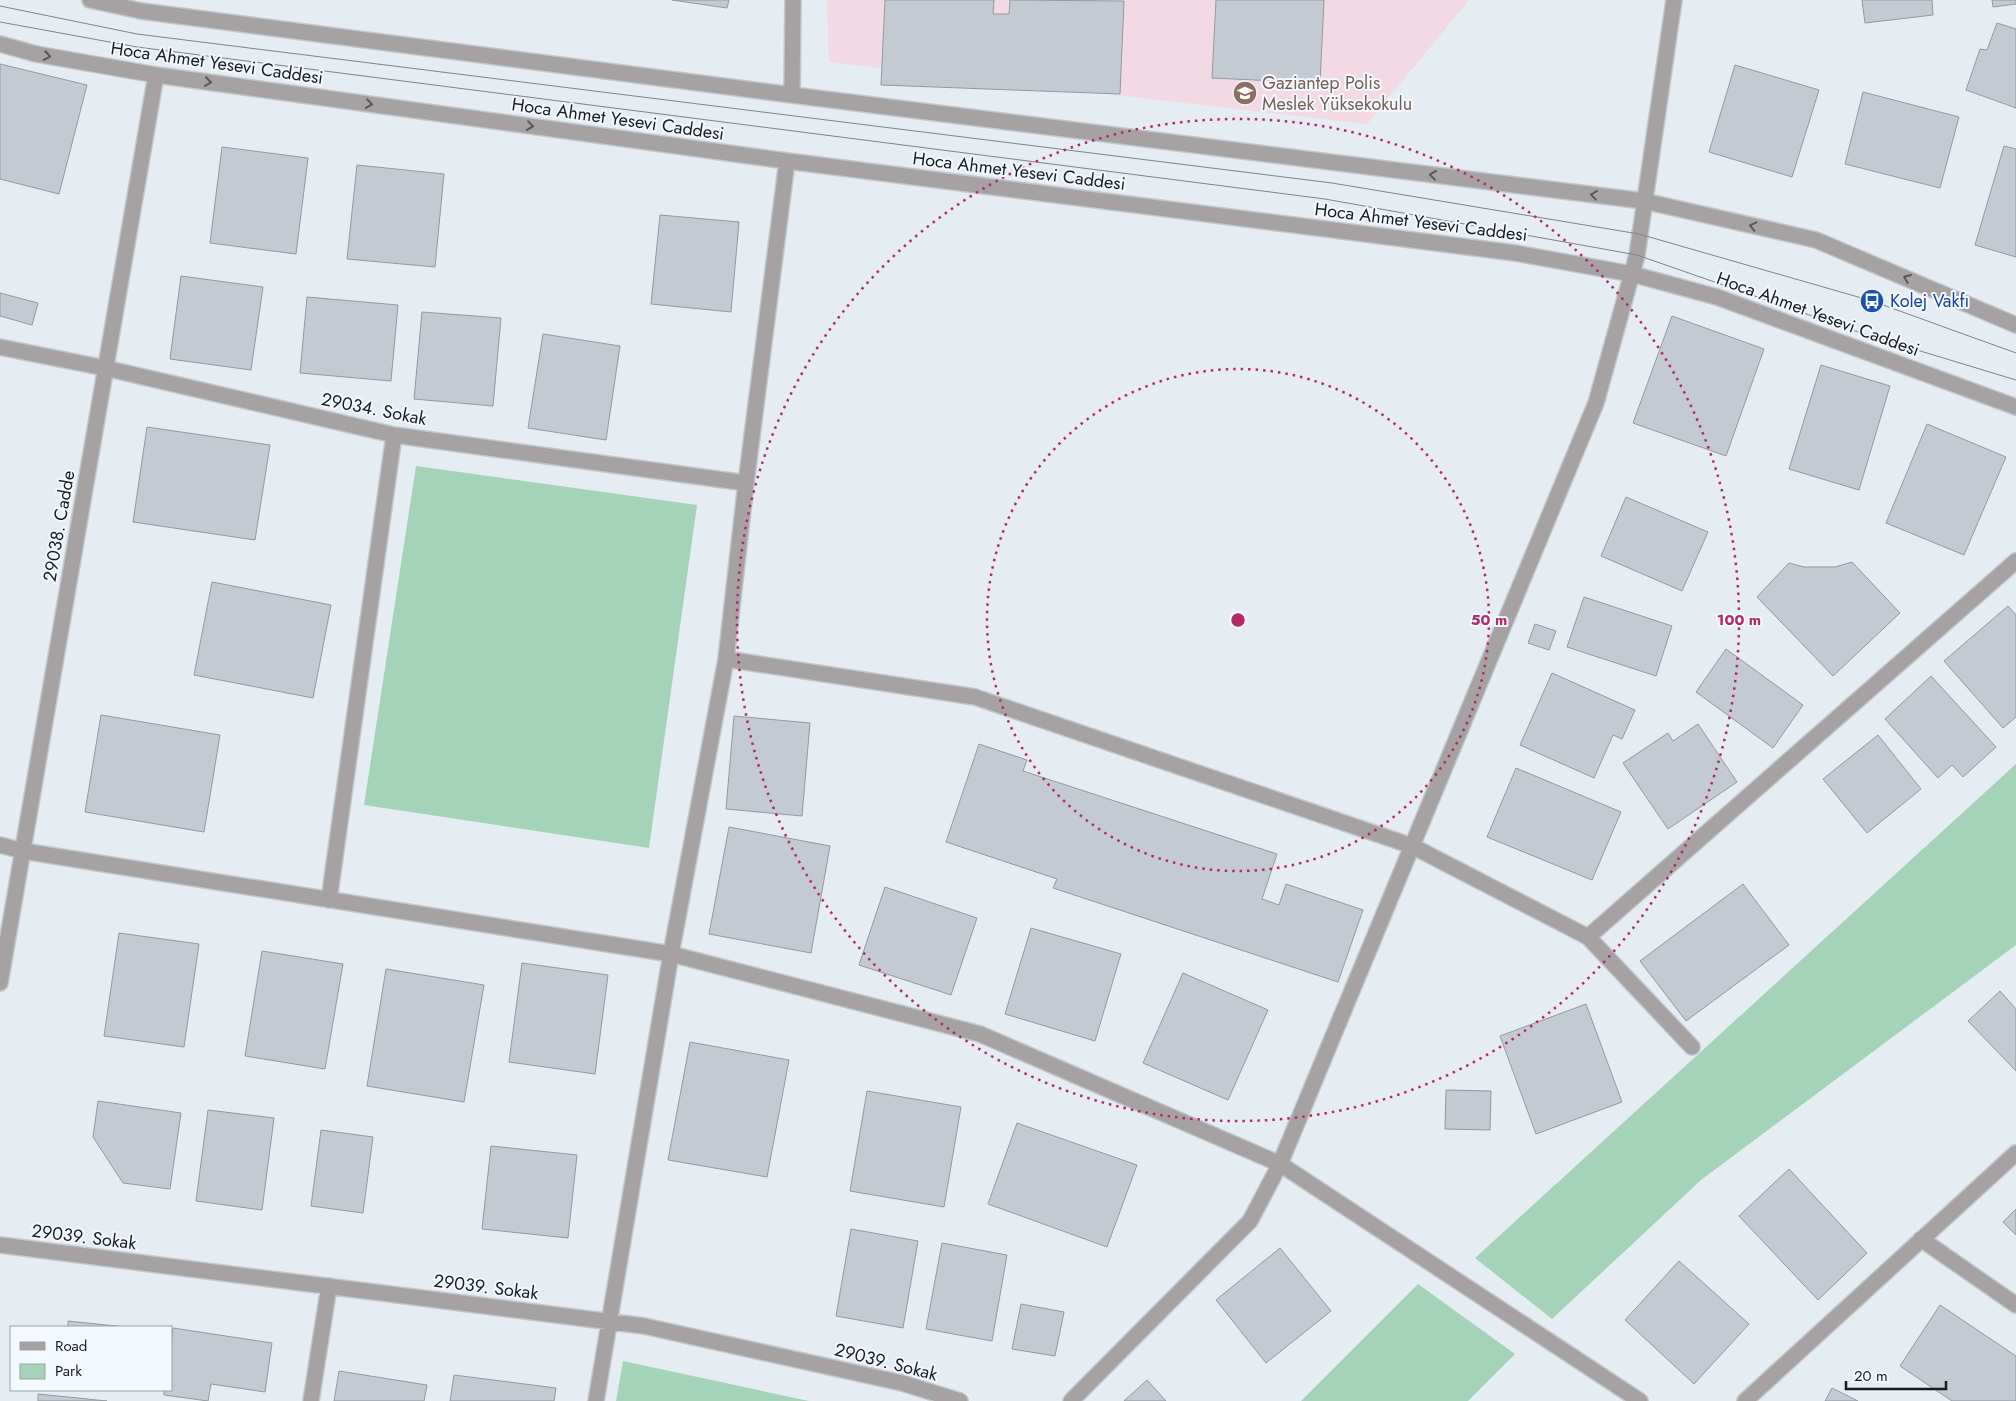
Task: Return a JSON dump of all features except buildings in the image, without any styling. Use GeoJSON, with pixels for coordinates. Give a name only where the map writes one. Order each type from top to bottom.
{"type":"FeatureCollection","features":[{"type":"Feature","properties":{"kind":"street"},"geometry":{"type":"LineString","coordinates":[[90,0],[142,5],[792,95],[1644,201],[1816,240],[2016,324]]}},
{"type":"Feature","properties":{"kind":"street"},"geometry":{"type":"LineString","coordinates":[[792,0],[792,95]]}},
{"type":"Feature","properties":{"kind":"street"},"geometry":{"type":"LineString","coordinates":[[1071,1401],[1250,1221],[1280,1164],[1596,403],[1637,254],[1674,0]]}},
{"type":"Feature","properties":{"kind":"street","name":"Hoca Ahmet Yesevi Caddesi"},"geometry":{"type":"LineString","coordinates":[[0,44],[36,54],[156,75],[787,161],[1515,252],[1632,274],[1717,297],[2016,406]]}},
{"type":"Feature","properties":{"kind":"street","name":"29038. Cadde"},"geometry":{"type":"LineString","coordinates":[[0,983],[156,75]]}},
{"type":"Feature","properties":{"kind":"street"},"geometry":{"type":"LineString","coordinates":[[596,1401],[671,954],[726,659],[746,483],[787,161]]}},
{"type":"Feature","properties":{"kind":"street","name":"29034. Sokak"},"geometry":{"type":"LineString","coordinates":[[0,347],[105,368],[394,435],[746,483]]}},
{"type":"Feature","properties":{"kind":"street"},"geometry":{"type":"LineString","coordinates":[[330,900],[394,435]]}},
{"type":"Feature","properties":{"kind":"street"},"geometry":{"type":"LineString","coordinates":[[1588,937],[2016,561]]}},
{"type":"Feature","properties":{"kind":"street"},"geometry":{"type":"LineString","coordinates":[[726,659],[975,697],[1412,846],[1588,937],[1692,1047]]}},
{"type":"Feature","properties":{"kind":"street"},"geometry":{"type":"LineString","coordinates":[[0,845],[23,851],[671,954],[980,1034],[1280,1164],[1640,1401]]}},
{"type":"Feature","properties":{"kind":"street"},"geometry":{"type":"LineString","coordinates":[[1745,1401],[2016,1153]]}},
{"type":"Feature","properties":{"kind":"street"},"geometry":{"type":"LineString","coordinates":[[1921,1239],[2016,1305]]}},
{"type":"Feature","properties":{"kind":"street","name":"29039. Sokak"},"geometry":{"type":"LineString","coordinates":[[0,1245],[644,1326],[902,1383],[960,1401]]}},
{"type":"Feature","properties":{"kind":"street"},"geometry":{"type":"LineString","coordinates":[[311,1401],[329,1286]]}},
{"type":"Feature","properties":{"kind":"shaded area","name":"Gaziantep Polis Meslek Yüksekokulu"},"geometry":{"type":"Polygon","coordinates":[[[827,0],[1469,0],[1367,124],[829,62],[827,0]]]}},
{"type":"Feature","properties":{"kind":"green space"},"geometry":{"type":"Polygon","coordinates":[[[416,466],[697,505],[649,848],[364,805],[416,466]]]}},
{"type":"Feature","properties":{"kind":"green space"},"geometry":{"type":"Polygon","coordinates":[[[2016,764],[2016,945],[1701,1180],[1552,1319],[1475,1258],[2016,764]]]}},
{"type":"Feature","properties":{"kind":"green space"},"geometry":{"type":"Polygon","coordinates":[[[1418,1284],[1515,1354],[1468,1401],[1301,1401],[1418,1284]]]}},
{"type":"Feature","properties":{"kind":"green space"},"geometry":{"type":"Polygon","coordinates":[[[623,1361],[809,1401],[616,1401],[623,1361]]]}},
{"type":"Feature","properties":{"kind":"tram line"},"geometry":{"type":"LineString","coordinates":[[0,6],[137,34],[1332,183],[1639,234],[1872,301],[2016,353]]}},
{"type":"Feature","properties":{"kind":"tram line"},"geometry":{"type":"LineString","coordinates":[[0,22],[137,47],[1325,199],[1637,255],[1861,333],[2016,380]]}},
{"type":"Feature","properties":{"kind":"place","name":"Gaziantep Polis Meslek Yüksekokulu"},"geometry":{"type":"Point","coordinates":[1245,93]}},
{"type":"Feature","properties":{"kind":"place","name":"Kolej Vakfı"},"geometry":{"type":"Point","coordinates":[1872,301]}}]}
